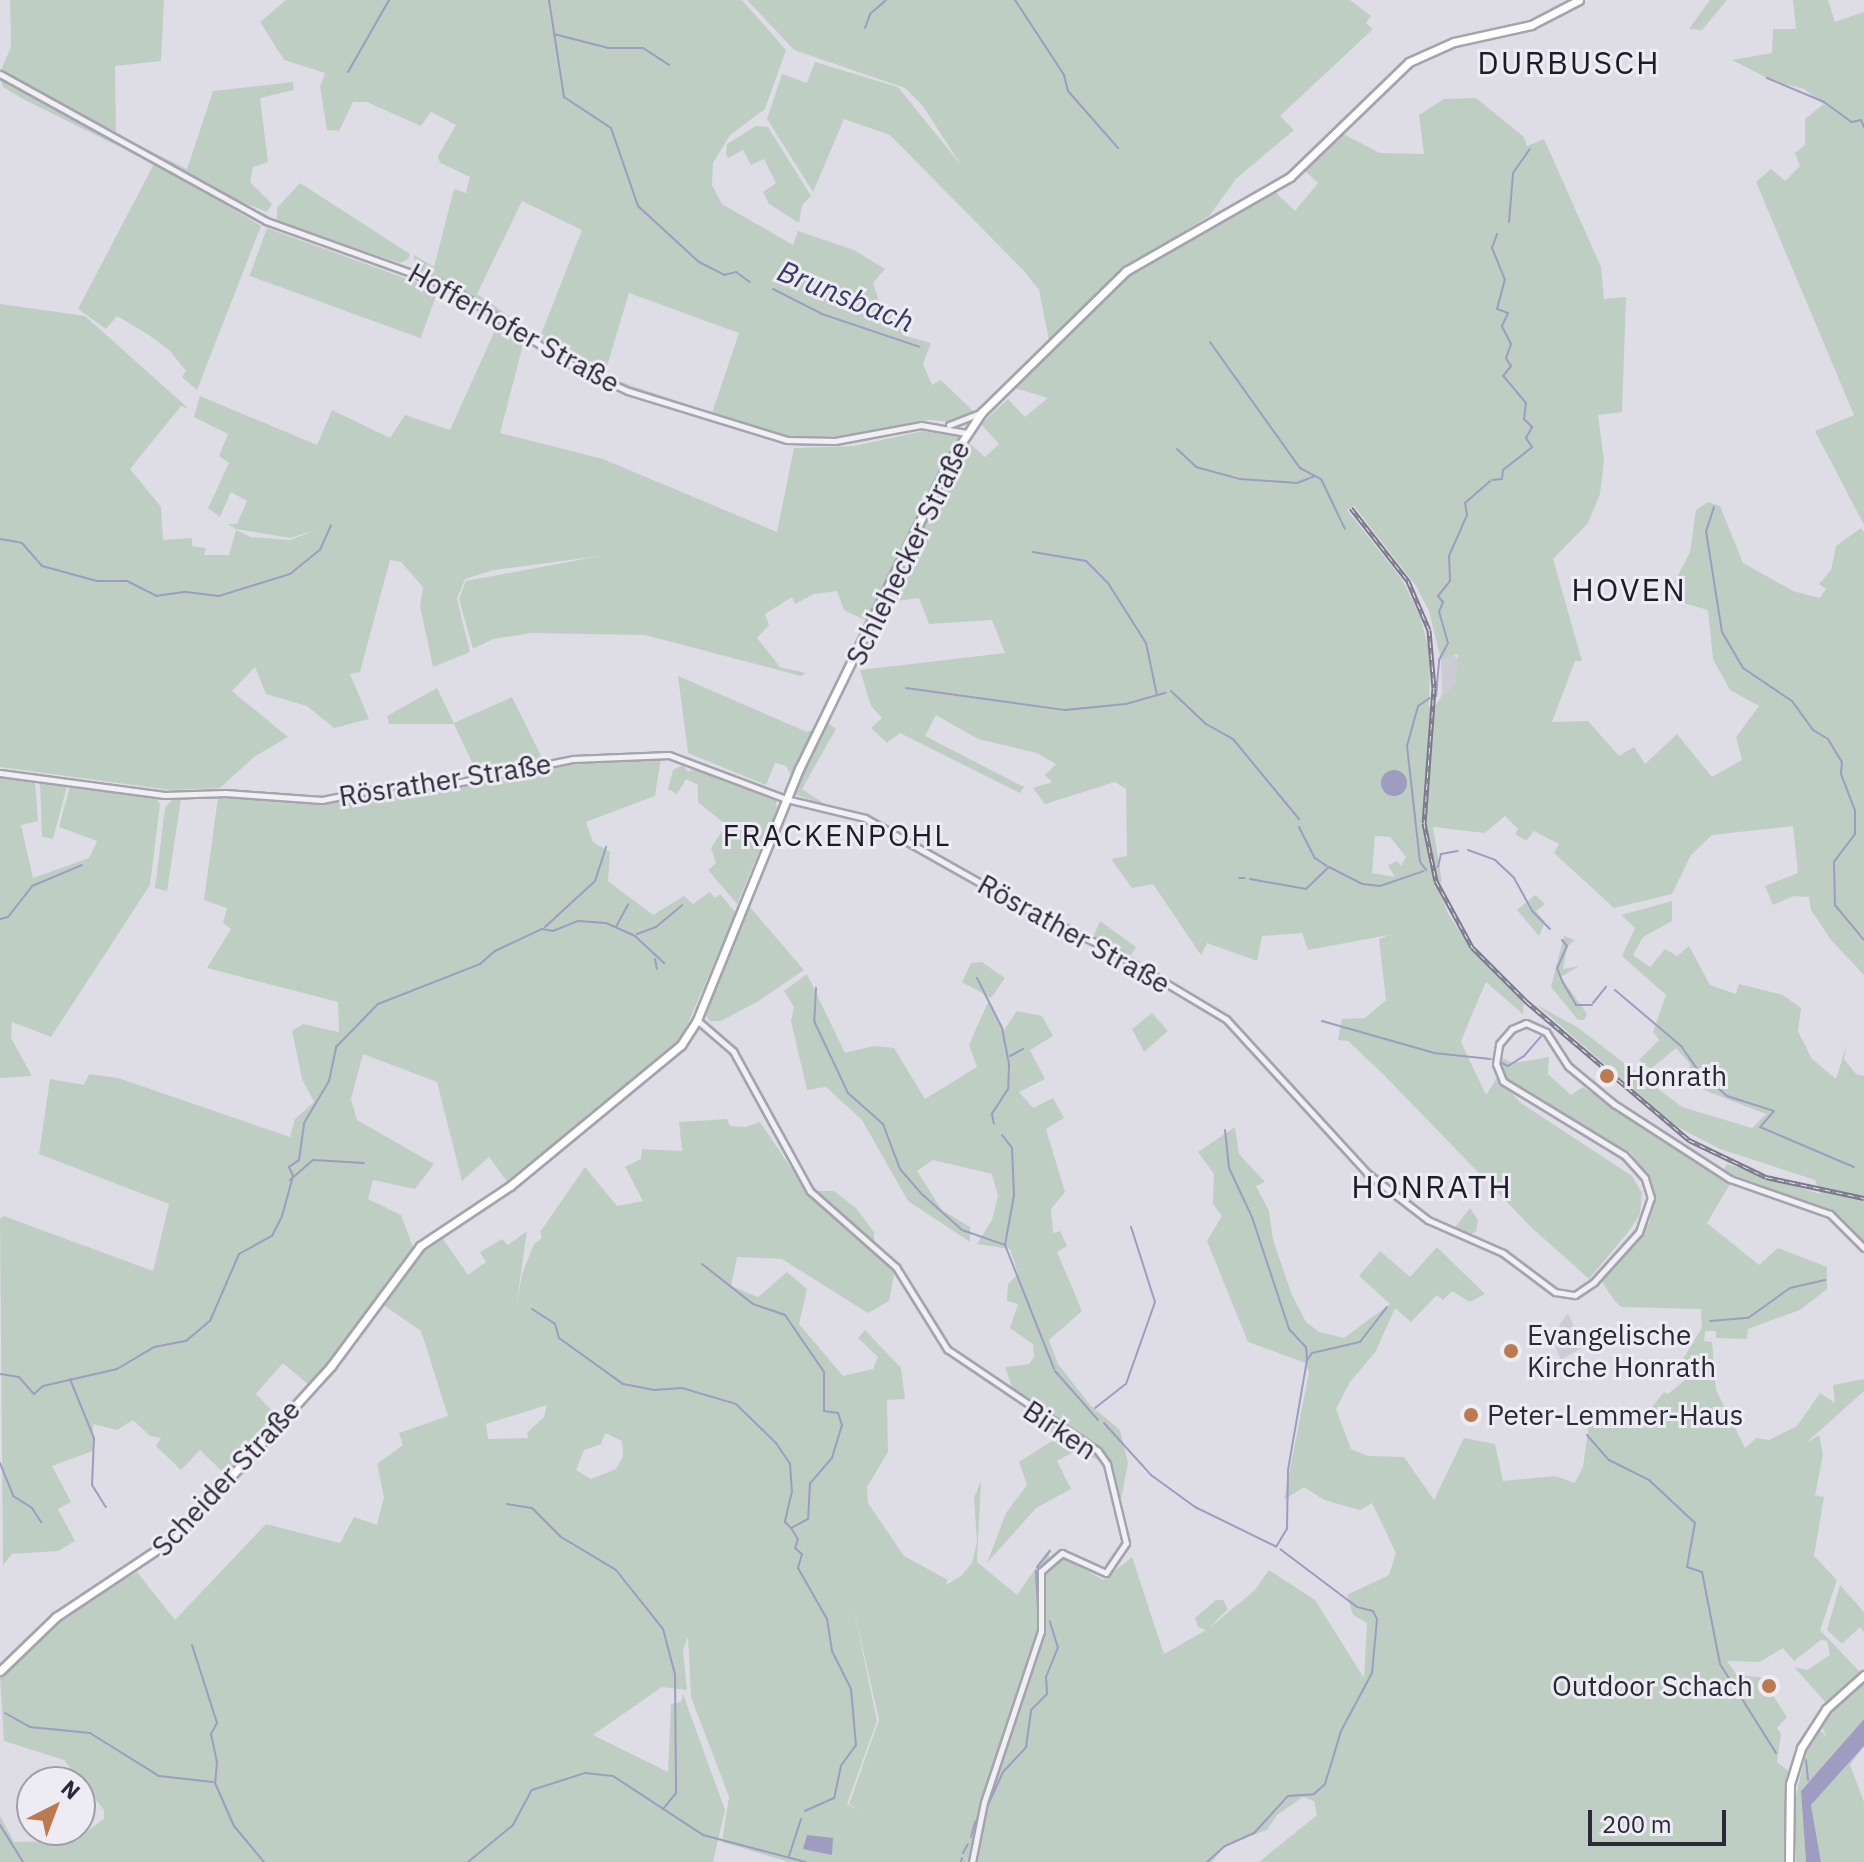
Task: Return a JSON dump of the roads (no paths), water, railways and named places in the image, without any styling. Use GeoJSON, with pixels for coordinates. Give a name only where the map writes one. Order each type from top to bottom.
{"type":"FeatureCollection","features":[{"type":"Feature","properties":{"kind":"main road","name":"Schlehecker Straße"},"geometry":{"type":"LineString","coordinates":[[697,1020],[786,799],[966,433],[982,412],[1126,271],[1290,177],[1409,62],[1454,42],[1531,25],[1579,0]]}},
{"type":"Feature","properties":{"kind":"main road","name":"Scheider Straße"},"geometry":{"type":"LineString","coordinates":[[0,1671],[56,1617],[172,1542],[312,1387],[420,1246],[510,1186],[661,1064],[697,1020]]}},
{"type":"Feature","properties":{"kind":"main road"},"geometry":{"type":"LineString","coordinates":[[1789,1862],[1790,1784],[1801,1748],[1826,1709],[1864,1675]]}},
{"type":"Feature","properties":{"kind":"street","name":"Hofferhofer Straße"},"geometry":{"type":"LineString","coordinates":[[0,74],[266,221],[450,287],[568,363],[628,391],[795,441],[850,440],[934,425],[966,433]]}},
{"type":"Feature","properties":{"kind":"street"},"geometry":{"type":"LineString","coordinates":[[944,426],[966,422],[982,412]]}},
{"type":"Feature","properties":{"kind":"street","name":"Rösrather Straße"},"geometry":{"type":"LineString","coordinates":[[0,773],[165,795],[225,793],[322,800],[396,785],[446,785],[573,759],[661,754],[786,799],[865,818],[1032,912],[1109,949],[1226,1019],[1367,1173],[1439,1227],[1503,1253],[1555,1292],[1575,1295],[1639,1232],[1649,1213],[1649,1188],[1624,1155],[1520,1095],[1503,1081],[1496,1059],[1506,1034],[1526,1023],[1543,1029],[1568,1066],[1619,1107],[1730,1179],[1830,1214],[1864,1248]]}},
{"type":"Feature","properties":{"kind":"street","name":"Birken"},"geometry":{"type":"LineString","coordinates":[[697,1020],[733,1051],[810,1191],[896,1267],[947,1349],[1098,1451],[1107,1464],[1126,1543],[1106,1573],[1062,1553],[1041,1571],[1041,1631],[984,1802],[972,1862]]}},
{"type":"Feature","properties":{"kind":"water"},"geometry":{"type":"Polygon","coordinates":[[[1394,770],[1403,774],[1407,783],[1403,792],[1394,796],[1385,792],[1381,783],[1385,774],[1394,770]]]}},
{"type":"Feature","properties":{"kind":"water"},"geometry":{"type":"Polygon","coordinates":[[[1864,1719],[1864,1746],[1811,1805],[1821,1862],[1806,1862],[1801,1791],[1864,1719]]]}},
{"type":"Feature","properties":{"kind":"water"},"geometry":{"type":"Polygon","coordinates":[[[807,1835],[833,1838],[832,1855],[803,1849],[807,1835]]]}},
{"type":"Feature","properties":{"kind":"waterway"},"geometry":{"type":"LineString","coordinates":[[348,72],[389,0]]}},
{"type":"Feature","properties":{"kind":"waterway","name":"Brunsbach"},"geometry":{"type":"LineString","coordinates":[[549,0],[564,97],[611,128],[638,206],[699,262],[724,275],[736,272],[750,282]]}},
{"type":"Feature","properties":{"kind":"waterway"},"geometry":{"type":"LineString","coordinates":[[865,28],[870,14],[886,0]]}},
{"type":"Feature","properties":{"kind":"waterway"},"geometry":{"type":"LineString","coordinates":[[1015,0],[1064,75],[1068,91],[1118,148]]}},
{"type":"Feature","properties":{"kind":"waterway"},"geometry":{"type":"LineString","coordinates":[[554,34],[608,48],[643,48],[669,65]]}},
{"type":"Feature","properties":{"kind":"waterway"},"geometry":{"type":"LineString","coordinates":[[1767,78],[1824,102],[1852,122],[1861,120],[1864,127]]}},
{"type":"Feature","properties":{"kind":"waterway"},"geometry":{"type":"LineString","coordinates":[[1509,222],[1513,173],[1530,149]]}},
{"type":"Feature","properties":{"kind":"waterway"},"geometry":{"type":"LineString","coordinates":[[1492,480],[1502,479],[1503,470],[1532,447],[1526,438],[1532,427],[1524,419],[1526,403],[1503,376],[1511,366],[1506,358],[1511,344],[1502,326],[1508,313],[1497,309],[1505,280],[1492,248],[1497,234]]}},
{"type":"Feature","properties":{"kind":"waterway","name":"Brunsbach"},"geometry":{"type":"LineString","coordinates":[[773,289],[822,314],[920,347]]}},
{"type":"Feature","properties":{"kind":"waterway"},"geometry":{"type":"LineString","coordinates":[[1210,342],[1300,468],[1321,479],[1345,529]]}},
{"type":"Feature","properties":{"kind":"waterway"},"geometry":{"type":"LineString","coordinates":[[1177,449],[1196,467],[1240,479],[1297,483],[1315,476]]}},
{"type":"Feature","properties":{"kind":"waterway"},"geometry":{"type":"LineString","coordinates":[[1467,515],[1465,503],[1490,481]]}},
{"type":"Feature","properties":{"kind":"waterway"},"geometry":{"type":"LineString","coordinates":[[1714,507],[1706,531],[1722,632],[1743,668],[1792,701],[1813,730],[1828,739],[1842,762],[1841,774],[1855,811],[1855,834],[1834,862],[1835,905],[1864,940]]}},
{"type":"Feature","properties":{"kind":"waterway"},"geometry":{"type":"LineString","coordinates":[[1436,696],[1439,660],[1448,643],[1439,612],[1443,602],[1438,596],[1450,581],[1449,556],[1467,515]]}},
{"type":"Feature","properties":{"kind":"waterway"},"geometry":{"type":"LineString","coordinates":[[0,539],[22,543],[42,566],[97,581],[127,581],[156,596],[186,592],[219,596],[290,574],[320,550],[331,525]]}},
{"type":"Feature","properties":{"kind":"waterway"},"geometry":{"type":"LineString","coordinates":[[1033,552],[1086,561],[1108,583],[1146,643],[1157,695]]}},
{"type":"Feature","properties":{"kind":"waterway"},"geometry":{"type":"LineString","coordinates":[[906,688],[1065,710],[1126,704],[1165,693]]}},
{"type":"Feature","properties":{"kind":"waterway"},"geometry":{"type":"LineString","coordinates":[[1171,691],[1206,724],[1233,739],[1299,819]]}},
{"type":"Feature","properties":{"kind":"waterway"},"geometry":{"type":"LineString","coordinates":[[1420,862],[1407,746],[1418,706],[1430,698]]}},
{"type":"Feature","properties":{"kind":"waterway"},"geometry":{"type":"LineString","coordinates":[[1299,827],[1315,858],[1327,866]]}},
{"type":"Feature","properties":{"kind":"waterway"},"geometry":{"type":"LineString","coordinates":[[545,927],[595,881],[606,847]]}},
{"type":"Feature","properties":{"kind":"waterway"},"geometry":{"type":"LineString","coordinates":[[1468,850],[1495,860],[1514,878],[1533,912],[1550,929]]}},
{"type":"Feature","properties":{"kind":"waterway"},"geometry":{"type":"LineString","coordinates":[[1438,867],[1441,854],[1458,851]]}},
{"type":"Feature","properties":{"kind":"waterway"},"geometry":{"type":"LineString","coordinates":[[1421,863],[1426,870]]}},
{"type":"Feature","properties":{"kind":"waterway"},"geometry":{"type":"LineString","coordinates":[[0,919],[8,917],[32,886],[82,865]]}},
{"type":"Feature","properties":{"kind":"waterway"},"geometry":{"type":"LineString","coordinates":[[1250,879],[1306,889],[1329,867],[1363,884],[1380,886],[1424,871]]}},
{"type":"Feature","properties":{"kind":"waterway"},"geometry":{"type":"LineString","coordinates":[[1239,878],[1245,878]]}},
{"type":"Feature","properties":{"kind":"waterway"},"geometry":{"type":"LineString","coordinates":[[616,927],[628,904]]}},
{"type":"Feature","properties":{"kind":"waterway"},"geometry":{"type":"LineString","coordinates":[[637,934],[656,927],[682,905]]}},
{"type":"Feature","properties":{"kind":"waterway"},"geometry":{"type":"LineString","coordinates":[[0,1374],[19,1377],[34,1394],[43,1386],[117,1369],[154,1347],[186,1341],[210,1321],[239,1254],[272,1236],[282,1216],[293,1176],[289,1167],[299,1160],[304,1123],[329,1081],[336,1047],[378,1004],[480,964],[495,951],[542,929],[553,931],[578,921],[606,923],[635,936],[664,963]]}},
{"type":"Feature","properties":{"kind":"waterway"},"geometry":{"type":"LineString","coordinates":[[1562,940],[1567,946],[1557,968],[1563,983],[1576,1005],[1592,1005]]}},
{"type":"Feature","properties":{"kind":"waterway"},"geometry":{"type":"LineString","coordinates":[[655,959],[657,969]]}},
{"type":"Feature","properties":{"kind":"waterway"},"geometry":{"type":"LineString","coordinates":[[977,978],[1002,1028],[1009,1065],[1008,1089],[992,1114],[994,1124]]}},
{"type":"Feature","properties":{"kind":"waterway"},"geometry":{"type":"LineString","coordinates":[[1593,1003],[1606,987]]}},
{"type":"Feature","properties":{"kind":"waterway"},"geometry":{"type":"LineString","coordinates":[[816,988],[814,1021],[848,1093],[883,1124],[900,1169],[923,1195],[962,1230],[1005,1245],[1054,1369]]}},
{"type":"Feature","properties":{"kind":"waterway"},"geometry":{"type":"LineString","coordinates":[[1615,990],[1681,1046],[1697,1069],[1727,1096],[1774,1111],[1760,1127],[1854,1167]]}},
{"type":"Feature","properties":{"kind":"waterway"},"geometry":{"type":"LineString","coordinates":[[1322,1021],[1434,1053],[1491,1059]]}},
{"type":"Feature","properties":{"kind":"waterway"},"geometry":{"type":"LineString","coordinates":[[1500,1062],[1508,1066],[1524,1056],[1542,1035]]}},
{"type":"Feature","properties":{"kind":"waterway"},"geometry":{"type":"LineString","coordinates":[[1010,1056],[1023,1049]]}},
{"type":"Feature","properties":{"kind":"waterway"},"geometry":{"type":"LineString","coordinates":[[1225,1130],[1229,1168],[1252,1217],[1289,1329],[1306,1347],[1307,1358]]}},
{"type":"Feature","properties":{"kind":"waterway"},"geometry":{"type":"LineString","coordinates":[[1002,1135],[1012,1148],[1014,1195],[1005,1245]]}},
{"type":"Feature","properties":{"kind":"waterway"},"geometry":{"type":"LineString","coordinates":[[290,1180],[313,1160],[364,1163]]}},
{"type":"Feature","properties":{"kind":"waterway"},"geometry":{"type":"LineString","coordinates":[[1095,1408],[1126,1384],[1155,1302],[1131,1227]]}},
{"type":"Feature","properties":{"kind":"waterway"},"geometry":{"type":"LineString","coordinates":[[702,1264],[753,1304],[785,1315],[824,1372],[824,1411],[838,1413],[842,1425],[832,1458],[810,1483],[808,1519],[791,1528],[798,1539],[795,1548],[802,1554],[798,1568],[827,1619],[832,1651],[851,1689],[856,1745],[841,1766],[834,1798],[805,1811]]}},
{"type":"Feature","properties":{"kind":"waterway"},"geometry":{"type":"LineString","coordinates":[[1710,1321],[1748,1318],[1790,1288],[1825,1280]]}},
{"type":"Feature","properties":{"kind":"waterway"},"geometry":{"type":"LineString","coordinates":[[1276,1547],[1287,1529],[1288,1470],[1307,1360],[1312,1353],[1360,1342],[1387,1307]]}},
{"type":"Feature","properties":{"kind":"waterway"},"geometry":{"type":"LineString","coordinates":[[532,1309],[555,1324],[559,1338],[623,1384],[654,1390],[682,1388],[736,1404],[776,1443],[790,1464],[792,1491],[785,1522],[791,1528]]}},
{"type":"Feature","properties":{"kind":"waterway"},"geometry":{"type":"LineString","coordinates":[[1055,1371],[1098,1420]]}},
{"type":"Feature","properties":{"kind":"waterway"},"geometry":{"type":"LineString","coordinates":[[70,1379],[94,1438],[92,1485],[106,1507]]}},
{"type":"Feature","properties":{"kind":"waterway"},"geometry":{"type":"LineString","coordinates":[[1104,1423],[1151,1475],[1195,1507],[1275,1546]]}},
{"type":"Feature","properties":{"kind":"waterway"},"geometry":{"type":"LineString","coordinates":[[1587,1435],[1609,1460],[1649,1480],[1695,1523],[1687,1567],[1702,1572],[1720,1664],[1776,1753]]}},
{"type":"Feature","properties":{"kind":"waterway"},"geometry":{"type":"LineString","coordinates":[[0,1463],[13,1496],[32,1508],[41,1522]]}},
{"type":"Feature","properties":{"kind":"waterway"},"geometry":{"type":"LineString","coordinates":[[507,1504],[532,1508],[561,1537],[616,1570],[663,1629],[675,1674],[676,1793],[663,1809]]}},
{"type":"Feature","properties":{"kind":"waterway"},"geometry":{"type":"LineString","coordinates":[[1207,1862],[1225,1846],[1254,1833],[1288,1796],[1314,1794],[1325,1784],[1341,1731],[1372,1673],[1377,1619],[1373,1611],[1357,1607],[1280,1549]]}},
{"type":"Feature","properties":{"kind":"waterway"},"geometry":{"type":"LineString","coordinates":[[1037,1567],[1050,1551]]}},
{"type":"Feature","properties":{"kind":"waterway"},"geometry":{"type":"LineString","coordinates":[[1036,1571],[1038,1611]]}},
{"type":"Feature","properties":{"kind":"waterway"},"geometry":{"type":"LineString","coordinates":[[984,1814],[1003,1772],[1026,1747],[1031,1710],[1047,1694],[1046,1677],[1058,1648],[1050,1621]]}},
{"type":"Feature","properties":{"kind":"waterway"},"geometry":{"type":"LineString","coordinates":[[192,1645],[217,1723],[211,1734],[217,1762],[215,1783],[234,1826],[264,1862]]}},
{"type":"Feature","properties":{"kind":"waterway"},"geometry":{"type":"LineString","coordinates":[[5,1713],[30,1727],[90,1733],[159,1776],[213,1782]]}},
{"type":"Feature","properties":{"kind":"waterway"},"geometry":{"type":"LineString","coordinates":[[1806,1760],[1808,1780]]}},
{"type":"Feature","properties":{"kind":"waterway"},"geometry":{"type":"LineString","coordinates":[[468,1862],[513,1825],[532,1790],[585,1773],[613,1776],[703,1835],[805,1862]]}},
{"type":"Feature","properties":{"kind":"waterway"},"geometry":{"type":"LineString","coordinates":[[789,1856],[801,1819]]}},
{"type":"Feature","properties":{"kind":"waterway"},"geometry":{"type":"LineString","coordinates":[[971,1837],[975,1822]]}},
{"type":"Feature","properties":{"kind":"waterway"},"geometry":{"type":"LineString","coordinates":[[0,1825],[23,1862]]}},
{"type":"Feature","properties":{"kind":"waterway"},"geometry":{"type":"LineString","coordinates":[[963,1853],[968,1844]]}},
{"type":"Feature","properties":{"kind":"waterway"},"geometry":{"type":"LineString","coordinates":[[961,1862],[962,1858]]}},
{"type":"Feature","properties":{"kind":"railway"},"geometry":{"type":"LineString","coordinates":[[1351,508],[1408,581],[1429,630],[1434,688],[1424,823],[1436,881],[1472,947],[1527,1002],[1689,1140],[1766,1177],[1864,1198]]}},
{"type":"Feature","properties":{"kind":"place","name":"Honrath"},"geometry":{"type":"Point","coordinates":[1607,1076]}},
{"type":"Feature","properties":{"kind":"place","name":"Evangelische Kirche Honrath"},"geometry":{"type":"Point","coordinates":[1511,1351]}},
{"type":"Feature","properties":{"kind":"place","name":"Peter-Lemmer-Haus"},"geometry":{"type":"Point","coordinates":[1471,1415]}},
{"type":"Feature","properties":{"kind":"place","name":"Outdoor Schach"},"geometry":{"type":"Point","coordinates":[1769,1686]}},
{"type":"Feature","properties":{"kind":"district","name":"DURBUSCH"},"geometry":{"type":"Point","coordinates":[1569,62]}},
{"type":"Feature","properties":{"kind":"district","name":"HOVEN"},"geometry":{"type":"Point","coordinates":[1629,589]}},
{"type":"Feature","properties":{"kind":"district","name":"FRACKENPOHL"},"geometry":{"type":"Point","coordinates":[837,835]}},
{"type":"Feature","properties":{"kind":"district","name":"HONRATH"},"geometry":{"type":"Point","coordinates":[1432,1186]}}]}
